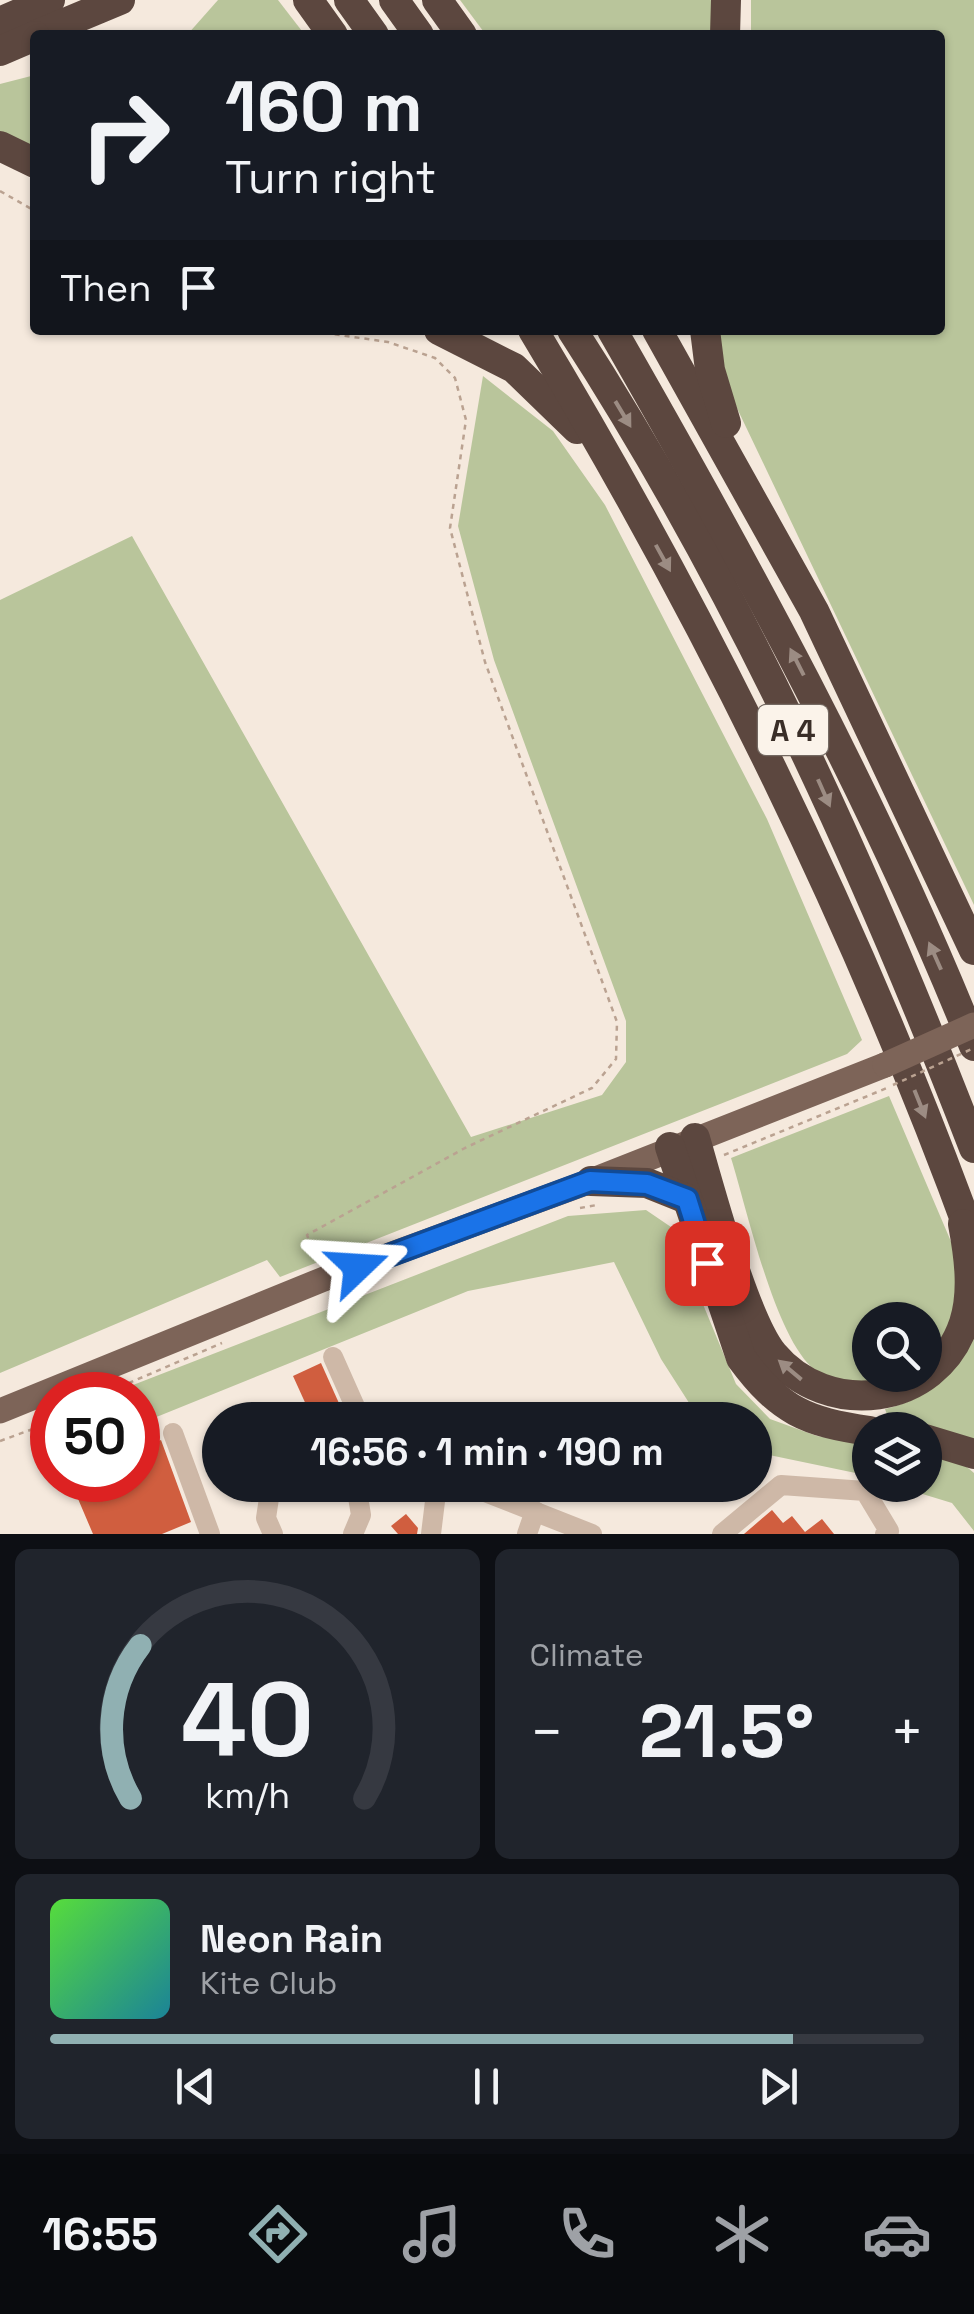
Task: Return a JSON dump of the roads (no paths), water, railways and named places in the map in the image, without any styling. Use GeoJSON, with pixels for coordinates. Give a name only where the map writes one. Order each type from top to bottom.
{"type":"FeatureCollection","features":[{"type":"Feature","properties":{"kind":"highway"},"geometry":{"type":"LineString","coordinates":[[0,22],[50,0]]}},
{"type":"Feature","properties":{"kind":"highway"},"geometry":{"type":"LineString","coordinates":[[48,30],[120,0]]}},
{"type":"Feature","properties":{"kind":"highway"},"geometry":{"type":"LineString","coordinates":[[105,30],[138,0]]}},
{"type":"Feature","properties":{"kind":"highway"},"geometry":{"type":"LineString","coordinates":[[308,0],[329,30]]}},
{"type":"Feature","properties":{"kind":"highway"},"geometry":{"type":"LineString","coordinates":[[349,0],[370,30]]}},
{"type":"Feature","properties":{"kind":"highway"},"geometry":{"type":"LineString","coordinates":[[394,0],[415,30]]}},
{"type":"Feature","properties":{"kind":"highway"},"geometry":{"type":"LineString","coordinates":[[437,0],[458,30]]}},
{"type":"Feature","properties":{"kind":"highway"},"geometry":{"type":"LineString","coordinates":[[725,30],[726,0]]}},
{"type":"Feature","properties":{"kind":"highway"},"geometry":{"type":"LineString","coordinates":[[743,30],[744,0]]}},
{"type":"Feature","properties":{"kind":"highway"},"geometry":{"type":"LineString","coordinates":[[0,51],[30,38]]}},
{"type":"Feature","properties":{"kind":"highway"},"geometry":{"type":"LineString","coordinates":[[0,146],[30,161]]}},
{"type":"Feature","properties":{"kind":"highway"},"geometry":{"type":"LineString","coordinates":[[450,335],[488,352],[527,379],[616,472]]}},
{"type":"Feature","properties":{"kind":"highway"},"geometry":{"type":"LineString","coordinates":[[536,335],[616,472],[731,686],[813,854],[974,1244]]}},
{"type":"Feature","properties":{"kind":"highway","name":"A 4"},"geometry":{"type":"LineString","coordinates":[[575,335],[672,498],[811,766],[889,938],[974,1148]]}},
{"type":"Feature","properties":{"kind":"highway","name":"A 4"},"geometry":{"type":"LineString","coordinates":[[615,335],[759,587],[820,707],[974,1047]]}},
{"type":"Feature","properties":{"kind":"highway"},"geometry":{"type":"LineString","coordinates":[[628,335],[763,514]]}},
{"type":"Feature","properties":{"kind":"highway"},"geometry":{"type":"LineString","coordinates":[[660,335],[763,514],[864,709],[974,950]]}},
{"type":"Feature","properties":{"kind":"highway"},"geometry":{"type":"LineString","coordinates":[[706,335],[718,405],[763,514]]}},
{"type":"Feature","properties":{"kind":"highway"},"geometry":{"type":"LineString","coordinates":[[689,1150],[770,1351],[805,1382],[844,1394],[898,1392],[948,1356],[969,1301],[960,1207]]}},
{"type":"Feature","properties":{"kind":"highway"},"geometry":{"type":"LineString","coordinates":[[689,1150],[687,1199],[741,1358],[762,1387],[808,1419],[852,1428]]}},
{"type":"Feature","properties":{"kind":"highway"},"geometry":{"type":"LineString","coordinates":[[598,1192],[647,1184],[687,1199]]}},
{"type":"Feature","properties":{"kind":"highway"},"geometry":{"type":"LineString","coordinates":[[942,1444],[974,1454]]}},
{"type":"Feature","properties":{"kind":"main road"},"geometry":{"type":"LineString","coordinates":[[0,1411],[324,1279],[598,1192],[689,1150],[889,1075],[974,1025]]}},
{"type":"Feature","properties":{"kind":"street"},"geometry":{"type":"LineString","coordinates":[[333,1357],[353,1402]]}},
{"type":"Feature","properties":{"kind":"street"},"geometry":{"type":"LineString","coordinates":[[174,1434],[210,1534]]}},
{"type":"Feature","properties":{"kind":"street"},"geometry":{"type":"LineString","coordinates":[[722,1534],[781,1485],[865,1490],[889,1530],[885,1534]]}},
{"type":"Feature","properties":{"kind":"street"},"geometry":{"type":"LineString","coordinates":[[265,1502],[271,1533]]}},
{"type":"Feature","properties":{"kind":"street"},"geometry":{"type":"LineString","coordinates":[[353,1534],[361,1516],[360,1502]]}},
{"type":"Feature","properties":{"kind":"street"},"geometry":{"type":"LineString","coordinates":[[431,1534],[435,1502]]}},
{"type":"Feature","properties":{"kind":"street"},"geometry":{"type":"LineString","coordinates":[[510,1502],[592,1534]]}},
{"type":"Feature","properties":{"kind":"street"},"geometry":{"type":"LineString","coordinates":[[526,1534],[536,1512]]}}]}
